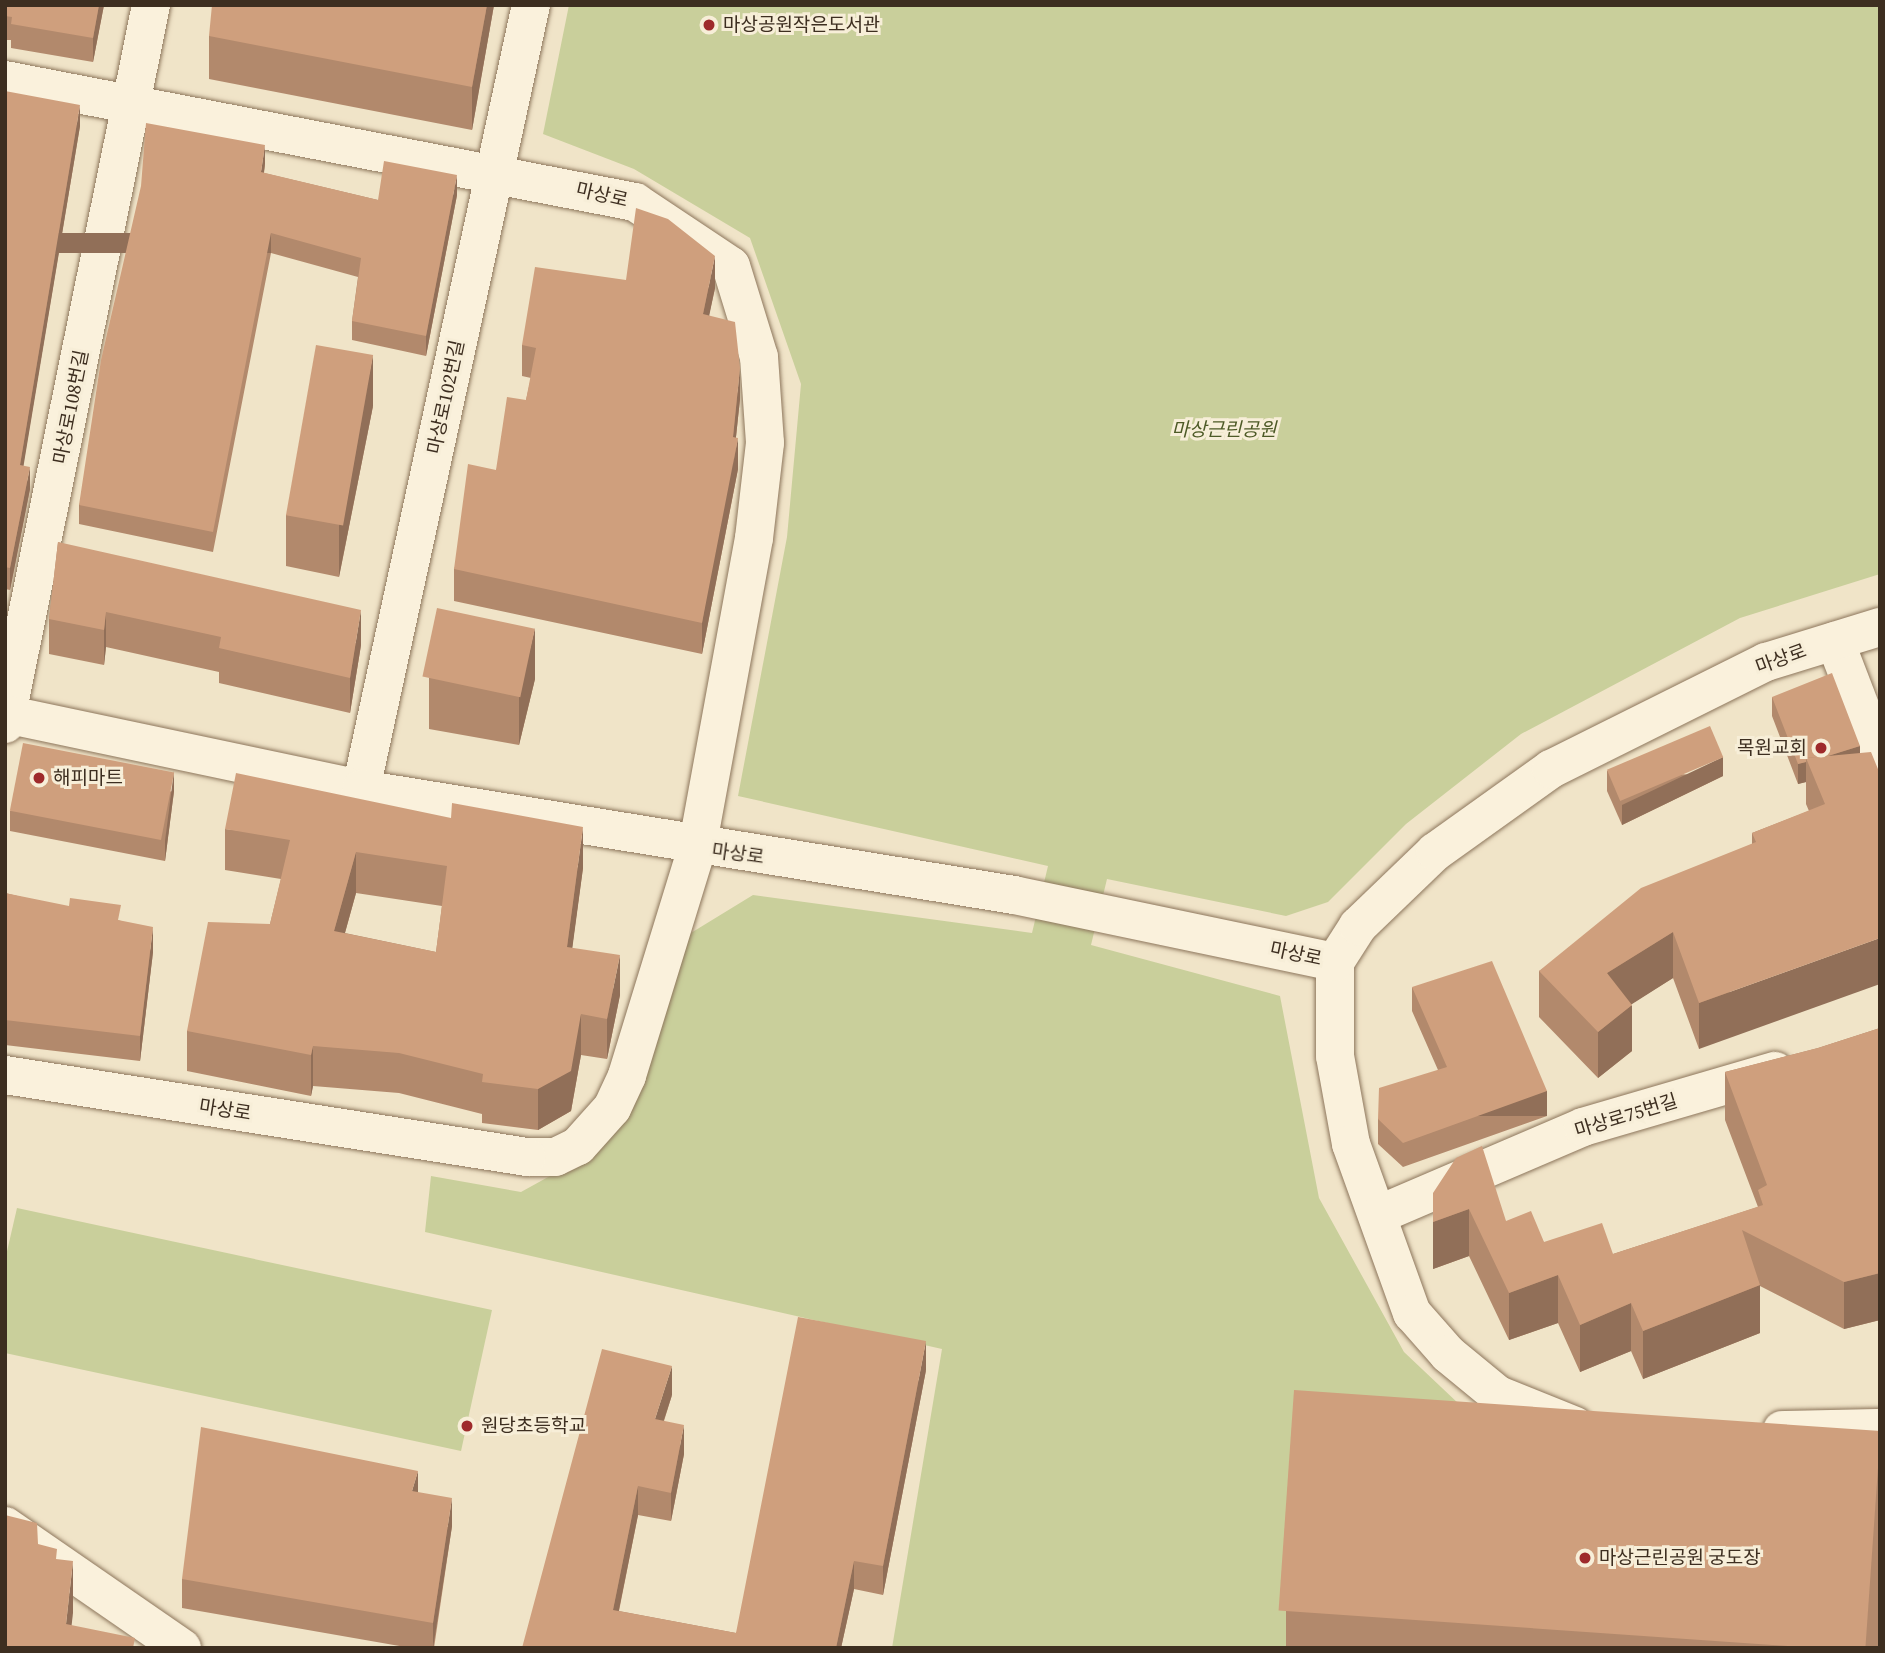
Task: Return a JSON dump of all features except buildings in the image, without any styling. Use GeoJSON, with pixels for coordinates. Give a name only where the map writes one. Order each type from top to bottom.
{"type":"FeatureCollection","features":[{"type":"Feature","properties":{"kind":"street","name":"마상로108번길"},"geometry":{"type":"LineString","coordinates":[[6,717],[151,5]]}},
{"type":"Feature","properties":{"kind":"street","name":"마상로102번길"},"geometry":{"type":"LineString","coordinates":[[360,789],[531,5]]}},
{"type":"Feature","properties":{"kind":"street"},"geometry":{"type":"LineString","coordinates":[[5,80],[132,100],[495,171]]}},
{"type":"Feature","properties":{"kind":"street","name":"마상로"},"geometry":{"type":"LineString","coordinates":[[5,1075],[555,1157],[578,1146],[612,1108],[697,848],[754,538],[765,443],[759,356],[731,266],[635,202],[495,171]]}},
{"type":"Feature","properties":{"kind":"street","name":"마상로"},"geometry":{"type":"LineString","coordinates":[[6,717],[360,789],[697,848],[1014,895],[1335,962],[1358,926],[1435,852],[1552,769],[1766,662],[1880,627]]}},
{"type":"Feature","properties":{"kind":"street"},"geometry":{"type":"LineString","coordinates":[[1835,641],[1880,758]]}},
{"type":"Feature","properties":{"kind":"street"},"geometry":{"type":"LineString","coordinates":[[1335,962],[1335,1056],[1351,1144],[1380,1214],[1412,1313],[1448,1354],[1498,1395],[1573,1425],[1610,1429]]}},
{"type":"Feature","properties":{"kind":"street","name":"마상로75번길"},"geometry":{"type":"LineString","coordinates":[[1380,1214],[1583,1127],[1816,1059]]}},
{"type":"Feature","properties":{"kind":"street"},"geometry":{"type":"LineString","coordinates":[[1740,1431],[1880,1428]]}},
{"type":"Feature","properties":{"kind":"street"},"geometry":{"type":"LineString","coordinates":[[5,1526],[182,1648]]}},
{"type":"Feature","properties":{"kind":"green space","name":"마상근린공원"},"geometry":{"type":"Polygon","coordinates":[[[569,5],[1880,5],[1880,574],[1740,618],[1521,734],[1406,824],[1328,902],[1286,916],[1107,879],[1091,945],[1280,996],[1319,1198],[1404,1352],[1478,1422],[1880,1648],[892,1648],[942,1349],[425,1232],[431,1176],[521,1192],[568,1166],[686,936],[753,895],[1032,933],[1048,866],[738,796],[787,537],[801,384],[750,238],[634,169],[543,134],[569,5]]]}},
{"type":"Feature","properties":{"kind":"green space"},"geometry":{"type":"Polygon","coordinates":[[[17,1208],[492,1310],[461,1451],[5,1353],[5,1260],[17,1208]]]}},
{"type":"Feature","properties":{"kind":"place","name":"마상공원작은도서관"},"geometry":{"type":"Point","coordinates":[709,25]}},
{"type":"Feature","properties":{"kind":"place","name":"목원교회"},"geometry":{"type":"Point","coordinates":[1821,748]}},
{"type":"Feature","properties":{"kind":"place","name":"해피마트"},"geometry":{"type":"Point","coordinates":[39,778]}},
{"type":"Feature","properties":{"kind":"place","name":"원당초등학교"},"geometry":{"type":"Point","coordinates":[467,1426]}},
{"type":"Feature","properties":{"kind":"place","name":"마상근린공원 궁도장"},"geometry":{"type":"Point","coordinates":[1585,1558]}}]}
